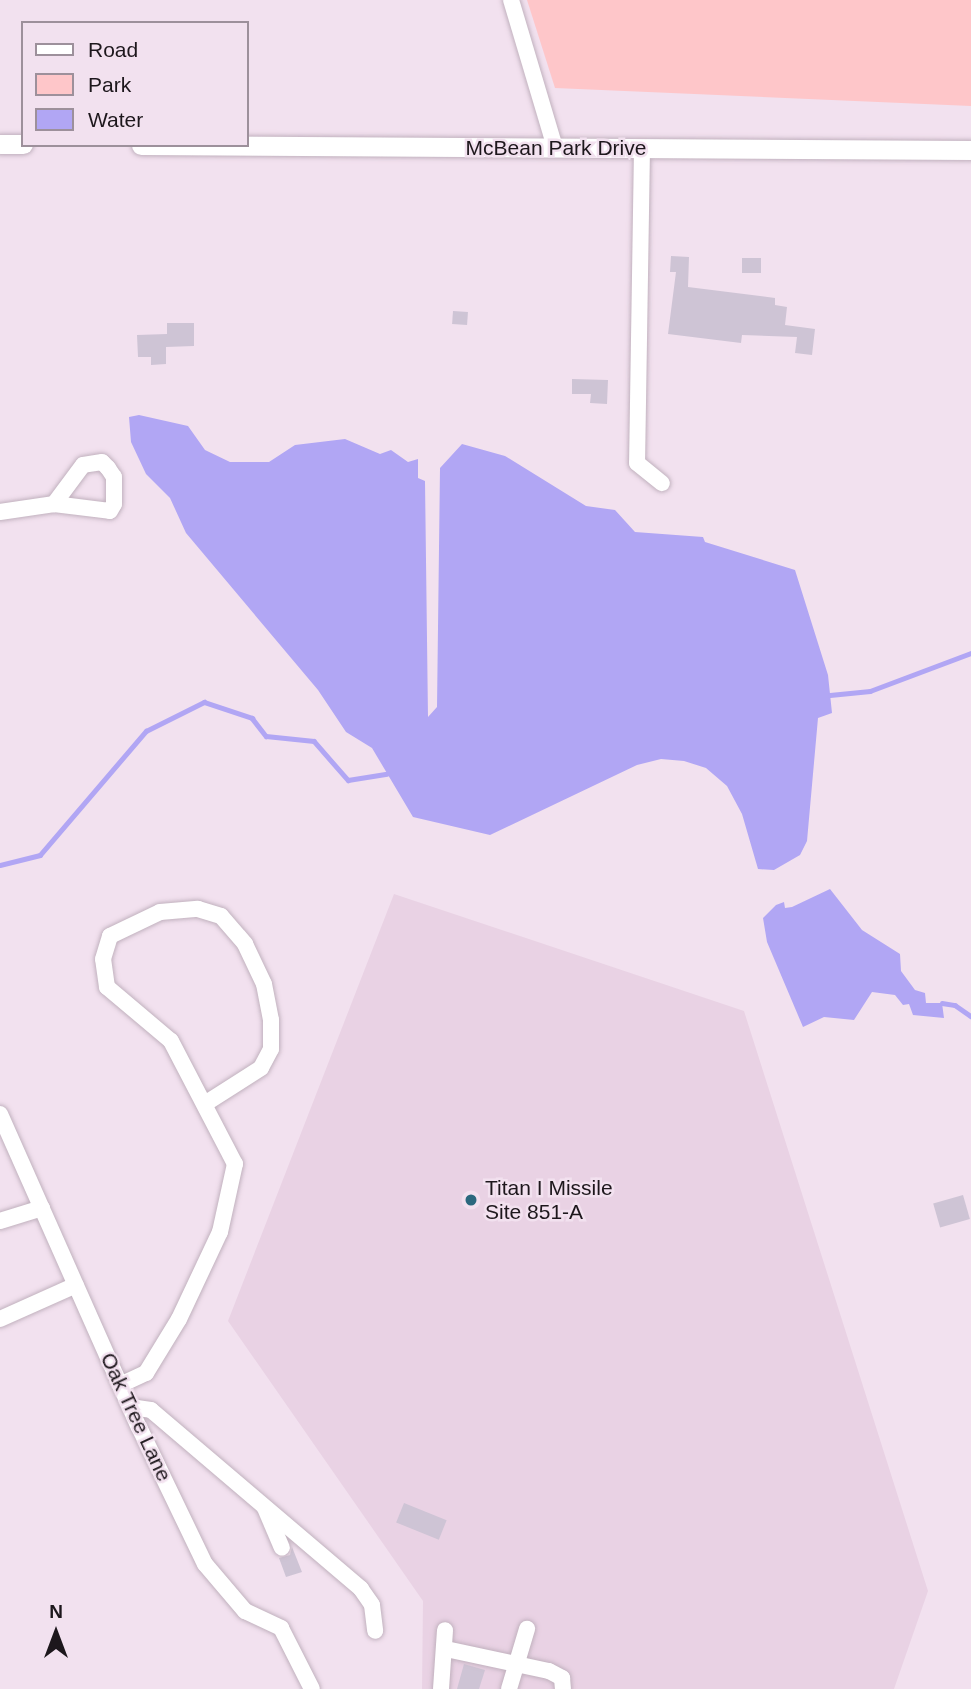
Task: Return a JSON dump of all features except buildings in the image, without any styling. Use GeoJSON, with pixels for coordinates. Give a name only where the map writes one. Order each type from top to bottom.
{"type":"FeatureCollection","features":[{"type":"Feature","properties":{"kind":"main road"},"geometry":{"type":"LineString","coordinates":[[0,144],[21,144]]}},
{"type":"Feature","properties":{"kind":"main road","name":"McBean Park Drive"},"geometry":{"type":"LineString","coordinates":[[248,146],[971,150]]}},
{"type":"Feature","properties":{"kind":"street"},"geometry":{"type":"LineString","coordinates":[[511,0],[555,148]]}},
{"type":"Feature","properties":{"kind":"street"},"geometry":{"type":"LineString","coordinates":[[642,148],[637,463],[662,483]]}},
{"type":"Feature","properties":{"kind":"street"},"geometry":{"type":"LineString","coordinates":[[0,512],[54,504]]}},
{"type":"Feature","properties":{"kind":"street"},"geometry":{"type":"LineString","coordinates":[[120,1385],[146,1373],[179,1319],[220,1232],[235,1164],[206,1103],[171,1041],[107,987],[103,959],[110,936],[160,912],[198,909],[221,916],[245,944],[264,984],[271,1020],[271,1049],[261,1068],[206,1103]]}},
{"type":"Feature","properties":{"kind":"street","name":"Oak Tree Lane"},"geometry":{"type":"LineString","coordinates":[[0,1114],[130,1407],[217,1582],[245,1611],[281,1628],[312,1689]]}},
{"type":"Feature","properties":{"kind":"street"},"geometry":{"type":"LineString","coordinates":[[0,1221],[42,1208]]}},
{"type":"Feature","properties":{"kind":"street"},"geometry":{"type":"LineString","coordinates":[[0,1319],[76,1285]]}},
{"type":"Feature","properties":{"kind":"street"},"geometry":{"type":"LineString","coordinates":[[130,1407],[151,1410],[361,1589],[372,1605],[375,1631]]}},
{"type":"Feature","properties":{"kind":"street"},"geometry":{"type":"LineString","coordinates":[[264,1504],[282,1548]]}},
{"type":"Feature","properties":{"kind":"street"},"geometry":{"type":"LineString","coordinates":[[509,1689],[527,1629]]}},
{"type":"Feature","properties":{"kind":"street"},"geometry":{"type":"LineString","coordinates":[[441,1689],[446,1648],[445,1630]]}},
{"type":"Feature","properties":{"kind":"street"},"geometry":{"type":"LineString","coordinates":[[446,1648],[517,1662],[562,1678],[562,1689]]}},
{"type":"Feature","properties":{"kind":"shaded area"},"geometry":{"type":"Polygon","coordinates":[[[394,894],[744,1011],[928,1591],[894,1689],[422,1689],[423,1601],[228,1321],[394,894]]]}},
{"type":"Feature","properties":{"kind":"green space"},"geometry":{"type":"Polygon","coordinates":[[[527,0],[971,0],[971,106],[555,88],[527,0]]]}},
{"type":"Feature","properties":{"kind":"water"},"geometry":{"type":"Polygon","coordinates":[[[139,415],[188,426],[205,450],[230,462],[269,462],[295,445],[345,439],[380,454],[391,450],[408,462],[418,459],[418,478],[425,481],[428,717],[437,707],[440,468],[462,444],[505,456],[586,506],[615,510],[635,532],[703,537],[705,542],[795,570],[828,675],[832,713],[818,718],[807,841],[800,855],[774,870],[758,869],[742,814],[727,786],[706,768],[684,761],[661,759],[637,765],[490,835],[413,817],[372,748],[346,732],[318,690],[186,533],[170,498],[146,474],[131,442],[129,417],[139,415]]]}},
{"type":"Feature","properties":{"kind":"water"},"geometry":{"type":"Polygon","coordinates":[[[830,889],[862,930],[900,954],[901,971],[915,990],[925,993],[926,1003],[942,1003],[944,1018],[913,1015],[909,1004],[903,1005],[895,995],[872,992],[854,1020],[824,1017],[803,1027],[767,942],[763,918],[776,905],[784,902],[785,908],[792,907],[830,889]]]}},
{"type":"Feature","properties":{"kind":"waterway"},"geometry":{"type":"LineString","coordinates":[[830,695],[870,691],[971,653]]}},
{"type":"Feature","properties":{"kind":"waterway"},"geometry":{"type":"LineString","coordinates":[[0,865],[40,855],[146,731],[204,702],[252,718],[266,736],[314,741],[348,780],[387,774]]}},
{"type":"Feature","properties":{"kind":"waterway"},"geometry":{"type":"LineString","coordinates":[[942,1003],[955,1005],[971,1016]]}},
{"type":"Feature","properties":{"kind":"place","name":"Titan I Missile Site 851-A"},"geometry":{"type":"Point","coordinates":[471,1200]}}]}
